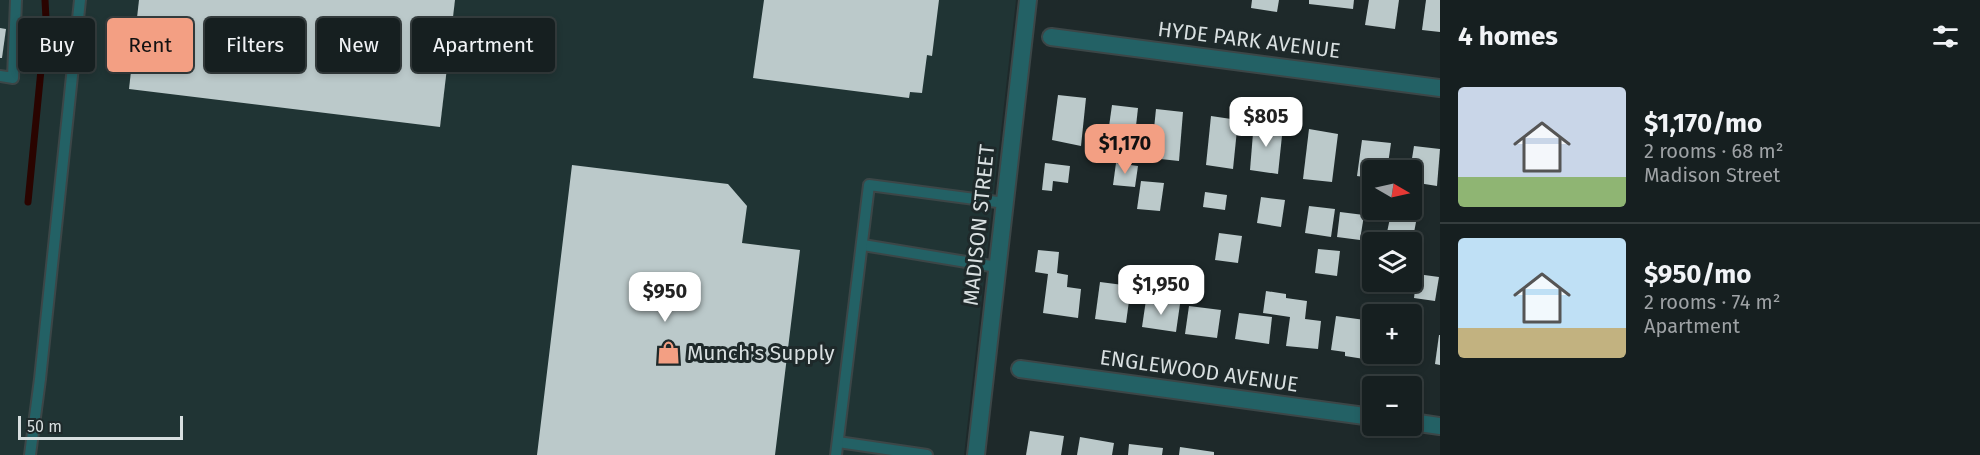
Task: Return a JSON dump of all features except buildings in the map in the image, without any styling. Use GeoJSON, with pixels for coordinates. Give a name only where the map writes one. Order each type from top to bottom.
{"type":"FeatureCollection","features":[{"type":"Feature","properties":{"kind":"street","name":"MADISON STREET"},"geometry":{"type":"LineString","coordinates":[[976,455],[1028,0]]}},
{"type":"Feature","properties":{"kind":"street","name":"HYDE PARK AVENUE"},"geometry":{"type":"LineString","coordinates":[[1051,37],[1440,88]]}},
{"type":"Feature","properties":{"kind":"street","name":"ENGLEWOOD AVENUE"},"geometry":{"type":"LineString","coordinates":[[1020,369],[1362,416]]}},
{"type":"Feature","properties":{"kind":"street"},"geometry":{"type":"LineString","coordinates":[[1422,423],[1440,426]]}},
{"type":"Feature","properties":{"kind":"lane"},"geometry":{"type":"LineString","coordinates":[[0,76],[13,78],[16,0]]}},
{"type":"Feature","properties":{"kind":"lane"},"geometry":{"type":"LineString","coordinates":[[30,455],[42,368],[80,0]]}},
{"type":"Feature","properties":{"kind":"lane"},"geometry":{"type":"LineString","coordinates":[[836,455],[869,185],[1005,203]]}},
{"type":"Feature","properties":{"kind":"lane"},"geometry":{"type":"LineString","coordinates":[[863,245],[997,267]]}},
{"type":"Feature","properties":{"kind":"lane"},"geometry":{"type":"LineString","coordinates":[[838,442],[927,455]]}},
{"type":"Feature","properties":{"kind":"shaded area"},"geometry":{"type":"Polygon","coordinates":[[[0,0],[1016,0],[964,455],[0,455],[0,0]]]}},
{"type":"Feature","properties":{"kind":"waterway"},"geometry":{"type":"LineString","coordinates":[[28,202],[46,19],[45,0]]}},
{"type":"Feature","properties":{"kind":"place","name":"Munch's Supply"},"geometry":{"type":"Point","coordinates":[669,353]}}]}
